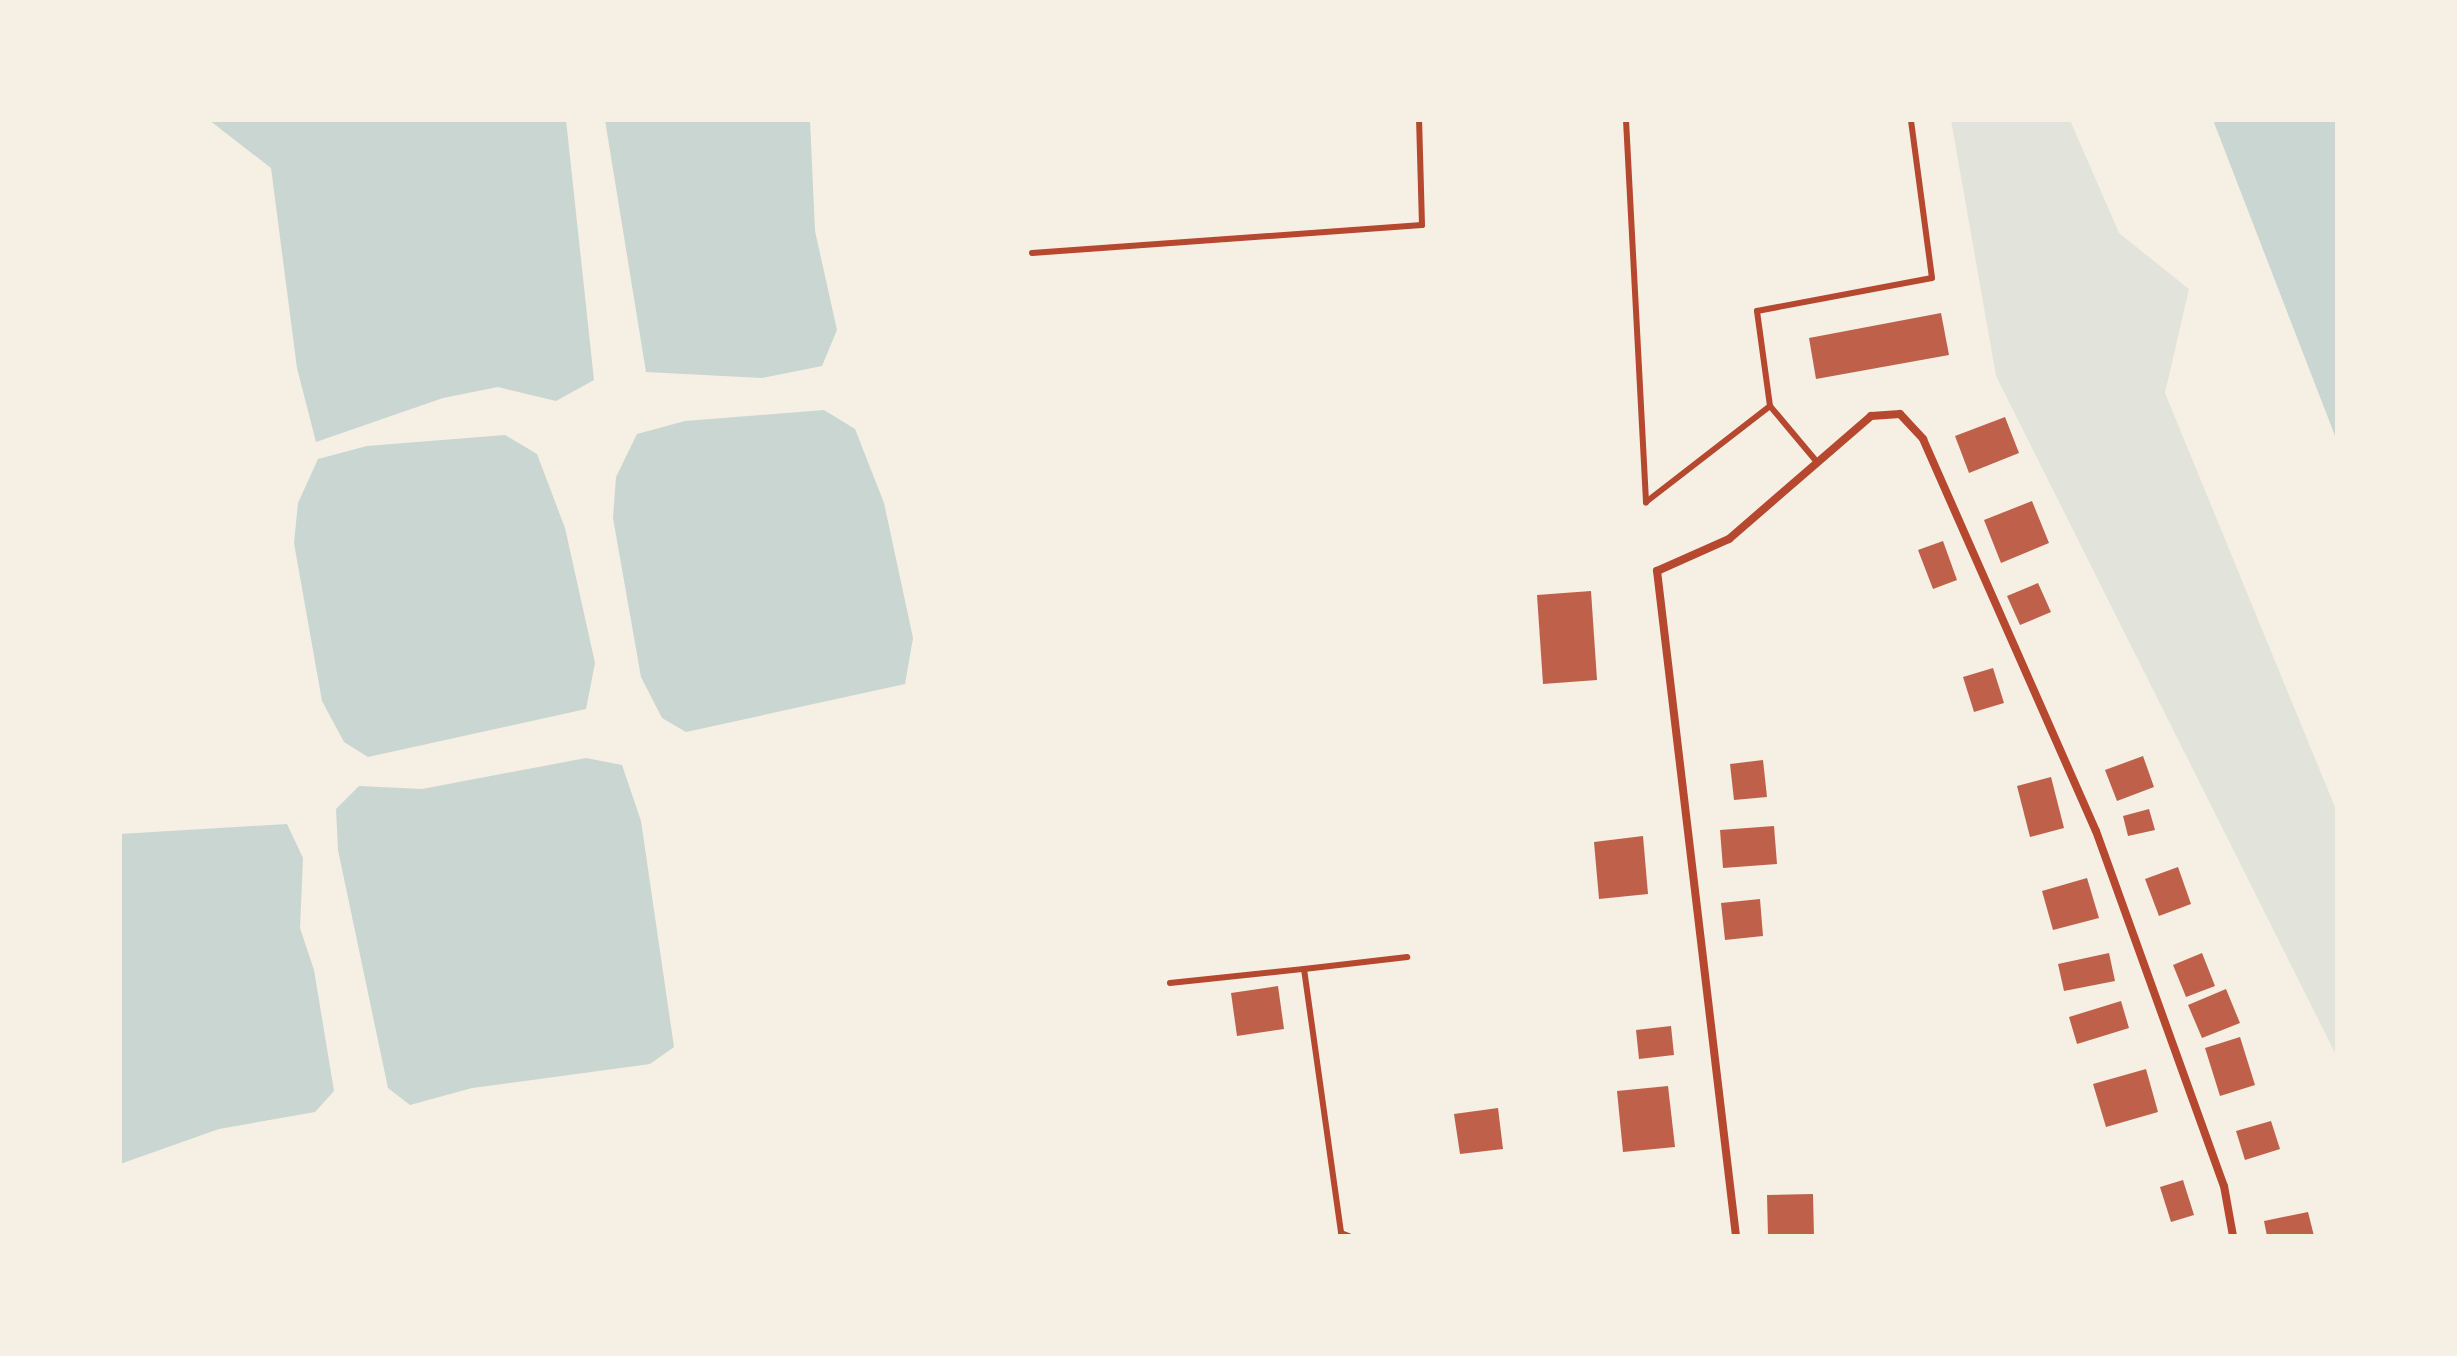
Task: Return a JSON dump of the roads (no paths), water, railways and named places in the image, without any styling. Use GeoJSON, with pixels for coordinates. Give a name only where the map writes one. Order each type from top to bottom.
{"type":"FeatureCollection","features":[{"type":"Feature","properties":{"kind":"street"},"geometry":{"type":"LineString","coordinates":[[1736,1236],[1657,571],[1729,539],[1871,416],[1900,414],[1923,439],[2096,831],[2224,1186],[2233,1236]]}},
{"type":"Feature","properties":{"kind":"lane"},"geometry":{"type":"LineString","coordinates":[[1032,253],[1422,225],[1419,120]]}},
{"type":"Feature","properties":{"kind":"lane"},"geometry":{"type":"LineString","coordinates":[[1626,120],[1646,502],[1770,406]]}},
{"type":"Feature","properties":{"kind":"lane"},"geometry":{"type":"LineString","coordinates":[[1817,462],[1770,406],[1757,311],[1932,278],[1911,120]]}},
{"type":"Feature","properties":{"kind":"lane"},"geometry":{"type":"LineString","coordinates":[[1170,983],[1407,957]]}},
{"type":"Feature","properties":{"kind":"lane"},"geometry":{"type":"LineString","coordinates":[[1304,969],[1341,1233],[1349,1236]]}}]}
